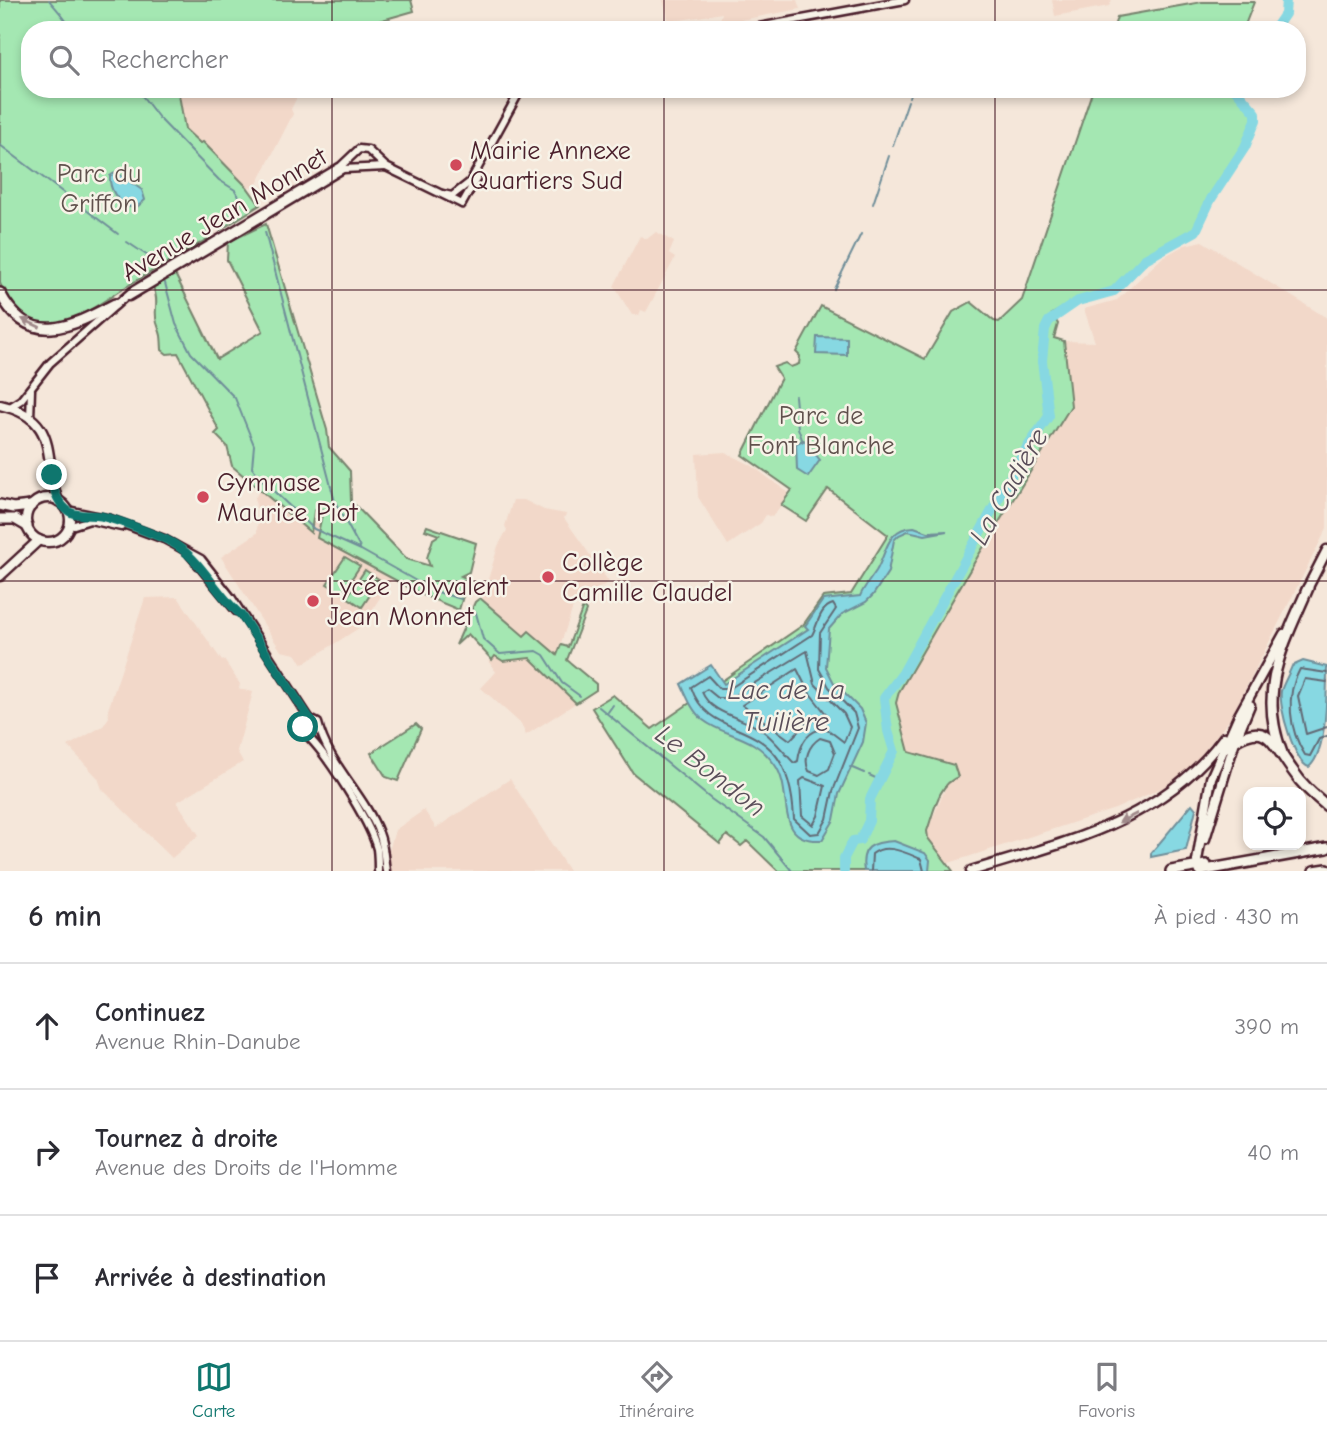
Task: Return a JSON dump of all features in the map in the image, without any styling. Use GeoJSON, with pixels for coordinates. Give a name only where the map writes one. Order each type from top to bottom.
{"type":"FeatureCollection","features":[{"type":"Feature","properties":{"kind":"highway"},"geometry":{"type":"LineString","coordinates":[[0,293],[20,318],[48,329],[74,325],[115,304]]}},
{"type":"Feature","properties":{"kind":"highway"},"geometry":{"type":"LineString","coordinates":[[0,505],[13,508],[31,506]]}},
{"type":"Feature","properties":{"kind":"highway"},"geometry":{"type":"LineString","coordinates":[[0,519],[15,519],[27,526]]}},
{"type":"Feature","properties":{"kind":"highway"},"geometry":{"type":"LineString","coordinates":[[1282,753],[1272,714],[1272,679],[1308,587]]}},
{"type":"Feature","properties":{"kind":"highway"},"geometry":{"type":"LineString","coordinates":[[1223,749],[1249,734],[1261,734],[1272,739],[1302,783],[1327,806]]}},
{"type":"Feature","properties":{"kind":"highway"},"geometry":{"type":"LineString","coordinates":[[1200,871],[1327,848]]}},
{"type":"Feature","properties":{"kind":"highway"},"geometry":{"type":"LineString","coordinates":[[1171,871],[1256,860]]}},
{"type":"Feature","properties":{"kind":"highway"},"geometry":{"type":"LineString","coordinates":[[1314,871],[1327,869]]}},
{"type":"Feature","properties":{"kind":"main road"},"geometry":{"type":"LineString","coordinates":[[0,405],[10,407],[30,419],[49,444],[53,482],[58,501],[67,510],[68,527],[53,541],[39,540],[27,526],[31,506],[41,499],[58,501]]}},
{"type":"Feature","properties":{"kind":"main road"},"geometry":{"type":"LineString","coordinates":[[0,576],[39,540]]}},
{"type":"Feature","properties":{"kind":"main road"},"geometry":{"type":"LineString","coordinates":[[1272,658],[1238,717],[1211,778],[1197,861],[1235,741],[1272,658],[1327,550]]}},
{"type":"Feature","properties":{"kind":"main road"},"geometry":{"type":"LineString","coordinates":[[971,871],[1103,830],[1150,806],[1184,780],[1212,753],[1238,717]]}},
{"type":"Feature","properties":{"kind":"main road"},"geometry":{"type":"LineString","coordinates":[[1184,780],[1199,775],[1211,778],[1220,791]]}},
{"type":"Feature","properties":{"kind":"street"},"geometry":{"type":"LineString","coordinates":[[791,21],[905,0]]}},
{"type":"Feature","properties":{"kind":"street"},"geometry":{"type":"LineString","coordinates":[[462,204],[516,98]]}},
{"type":"Feature","properties":{"kind":"street"},"geometry":{"type":"LineString","coordinates":[[362,148],[368,150],[373,157],[370,166],[357,167],[352,156],[362,148]]}},
{"type":"Feature","properties":{"kind":"street"},"geometry":{"type":"LineString","coordinates":[[462,204],[470,182],[488,153]]}},
{"type":"Feature","properties":{"kind":"street","name":"Avenue Jean Monnet"},"geometry":{"type":"LineString","coordinates":[[256,219],[352,156]]}},
{"type":"Feature","properties":{"kind":"street","name":"Avenue Jean Monnet"},"geometry":{"type":"LineString","coordinates":[[373,157],[386,167],[462,204]]}},
{"type":"Feature","properties":{"kind":"street","name":"Avenue Jean Monnet"},"geometry":{"type":"LineString","coordinates":[[370,166],[386,167]]}},
{"type":"Feature","properties":{"kind":"street","name":"Avenue Jean Monnet"},"geometry":{"type":"LineString","coordinates":[[10,407],[50,363],[115,304],[343,169],[357,167]]}},
{"type":"Feature","properties":{"kind":"street"},"geometry":{"type":"LineString","coordinates":[[462,204],[452,196],[470,182]]}},
{"type":"Feature","properties":{"kind":"street","name":"Avenue Jean Monnet"},"geometry":{"type":"LineString","coordinates":[[441,194],[452,196]]}},
{"type":"Feature","properties":{"kind":"street"},"geometry":{"type":"LineString","coordinates":[[30,419],[32,385]]}},
{"type":"Feature","properties":{"kind":"street"},"geometry":{"type":"LineString","coordinates":[[67,510],[103,516],[181,547],[207,573],[228,604],[241,615],[310,719],[317,722],[323,741],[379,832],[386,871]]}},
{"type":"Feature","properties":{"kind":"street"},"geometry":{"type":"LineString","coordinates":[[68,527],[90,520],[144,532]]}},
{"type":"Feature","properties":{"kind":"street"},"geometry":{"type":"LineString","coordinates":[[310,719],[303,727],[318,745],[366,823],[377,849],[378,871]]}},
{"type":"Feature","properties":{"kind":"street"},"geometry":{"type":"LineString","coordinates":[[308,736],[315,735],[320,729]]}},
{"type":"Feature","properties":{"kind":"shaded area"},"geometry":{"type":"Polygon","coordinates":[[[663,0],[797,0],[800,9],[735,21],[720,21],[722,13],[669,21],[663,0]]]}},
{"type":"Feature","properties":{"kind":"shaded area"},"geometry":{"type":"Polygon","coordinates":[[[1052,0],[1112,0],[1109,6],[1055,16],[1052,0]]]}},
{"type":"Feature","properties":{"kind":"shaded area"},"geometry":{"type":"Polygon","coordinates":[[[180,98],[296,98],[291,109],[293,114],[256,186],[247,187],[203,142],[200,144],[185,129],[180,98]]]}},
{"type":"Feature","properties":{"kind":"shaded area"},"geometry":{"type":"Polygon","coordinates":[[[656,232],[674,242],[669,254],[675,258],[646,312],[641,310],[639,315],[632,315],[614,286],[640,236],[647,239],[656,232]]]}},
{"type":"Feature","properties":{"kind":"shaded area"},"geometry":{"type":"Polygon","coordinates":[[[1202,241],[1327,318],[1327,528],[1230,719],[1189,770],[1164,787],[1115,809],[946,864],[928,838],[927,831],[949,780],[909,752],[896,703],[899,692],[1018,488],[1071,406],[1064,341],[1095,342],[1084,309],[1117,300],[1163,257],[1185,245],[1202,241]]]}},
{"type":"Feature","properties":{"kind":"shaded area"},"geometry":{"type":"Polygon","coordinates":[[[725,452],[751,465],[790,494],[772,517],[766,515],[761,523],[728,545],[698,497],[696,454],[725,452]]]}},
{"type":"Feature","properties":{"kind":"shaded area","name":"Lycée polyvalent Jean Monnet"},"geometry":{"type":"Polygon","coordinates":[[[260,490],[310,533],[314,511],[318,508],[324,510],[317,538],[393,577],[362,626],[303,664],[296,654],[281,651],[221,557],[257,533],[258,512],[254,499],[260,490]]]}},
{"type":"Feature","properties":{"kind":"shaded area","name":"Collège Camille Claudel"},"geometry":{"type":"Polygon","coordinates":[[[513,500],[524,500],[544,510],[566,514],[564,518],[609,582],[574,604],[557,655],[529,632],[524,637],[482,600],[498,546],[507,530],[505,526],[513,500]]]}},
{"type":"Feature","properties":{"kind":"shaded area"},"geometry":{"type":"Polygon","coordinates":[[[178,597],[240,684],[239,689],[253,692],[237,751],[243,762],[177,802],[199,835],[172,858],[102,789],[98,778],[68,746],[103,726],[109,717],[108,710],[145,598],[178,597]]]}},
{"type":"Feature","properties":{"kind":"shaded area"},"geometry":{"type":"Polygon","coordinates":[[[495,656],[503,661],[530,658],[576,703],[526,735],[521,724],[481,688],[496,672],[489,662],[495,656]]]}},
{"type":"Feature","properties":{"kind":"shaded area"},"geometry":{"type":"Polygon","coordinates":[[[510,779],[569,871],[391,871],[389,851],[395,830],[424,810],[436,828],[510,779]]]}},
{"type":"Feature","properties":{"kind":"green space","name":"Parc du Griffon"},"geometry":{"type":"Polygon","coordinates":[[[0,0],[411,0],[414,11],[379,21],[21,21],[21,98],[180,98],[185,129],[200,143],[203,142],[247,187],[260,205],[220,230],[215,221],[211,223],[209,238],[75,318],[46,324],[32,320],[18,310],[0,283],[0,0]]]}},
{"type":"Feature","properties":{"kind":"green space"},"geometry":{"type":"Polygon","coordinates":[[[1202,2],[1254,2],[1247,21],[1116,21],[1117,17],[1202,2]]]}},
{"type":"Feature","properties":{"kind":"green space","name":"Parc de Font Blanche"},"geometry":{"type":"Polygon","coordinates":[[[1090,98],[1241,98],[1254,114],[1255,120],[1244,145],[1210,198],[1194,231],[1144,257],[1118,287],[1078,299],[1052,314],[1058,324],[1054,338],[1064,341],[1071,406],[978,556],[899,692],[896,703],[909,752],[954,765],[958,777],[941,792],[927,831],[928,838],[953,871],[778,871],[747,841],[741,846],[727,835],[720,844],[633,773],[592,708],[613,695],[652,729],[803,625],[823,597],[851,594],[888,535],[828,489],[806,521],[781,505],[792,490],[742,455],[781,378],[774,367],[785,363],[791,367],[799,364],[800,356],[796,352],[821,306],[925,359],[953,312],[971,302],[999,322],[1022,300],[1090,98]]]}},
{"type":"Feature","properties":{"kind":"green space"},"geometry":{"type":"Polygon","coordinates":[[[266,224],[327,430],[329,447],[350,471],[351,501],[407,559],[430,566],[427,558],[433,539],[439,535],[425,530],[427,526],[476,543],[469,572],[461,576],[468,579],[459,610],[423,595],[317,538],[323,510],[318,508],[314,511],[311,533],[232,466],[227,446],[215,434],[219,430],[178,353],[167,354],[162,350],[153,287],[175,274],[217,359],[263,331],[227,260],[228,242],[266,224]]]}},
{"type":"Feature","properties":{"kind":"green space"},"geometry":{"type":"Polygon","coordinates":[[[345,557],[360,566],[342,593],[327,584],[345,557]]]}},
{"type":"Feature","properties":{"kind":"green space"},"geometry":{"type":"Polygon","coordinates":[[[365,570],[380,580],[362,607],[347,597],[365,570]]]}},
{"type":"Feature","properties":{"kind":"green space"},"geometry":{"type":"Polygon","coordinates":[[[480,598],[524,636],[529,631],[557,655],[561,645],[568,647],[583,607],[586,611],[567,660],[596,684],[596,690],[576,703],[530,658],[503,661],[495,656],[492,660],[468,634],[456,645],[475,602],[480,598]]]}},
{"type":"Feature","properties":{"kind":"green space"},"geometry":{"type":"Polygon","coordinates":[[[416,724],[421,729],[398,781],[386,777],[371,753],[416,724]]]}},
{"type":"Feature","properties":{"kind":"water"},"geometry":{"type":"Polygon","coordinates":[[[116,172],[142,190],[145,200],[137,207],[128,207],[114,194],[110,176],[116,172]]]}},
{"type":"Feature","properties":{"kind":"water"},"geometry":{"type":"Polygon","coordinates":[[[817,337],[847,338],[847,355],[816,354],[817,337]]]}},
{"type":"Feature","properties":{"kind":"water"},"geometry":{"type":"Polygon","coordinates":[[[804,440],[820,460],[808,477],[797,470],[796,443],[804,440]]]}},
{"type":"Feature","properties":{"kind":"water","name":"Lac de La Tuilière"},"geometry":{"type":"Polygon","coordinates":[[[914,527],[928,532],[947,531],[925,535],[908,531],[899,535],[894,540],[888,572],[873,595],[866,602],[842,614],[829,629],[826,667],[834,683],[860,709],[866,723],[863,742],[839,794],[834,820],[822,840],[806,839],[790,825],[781,776],[767,755],[749,741],[703,720],[693,708],[681,684],[711,665],[724,684],[808,629],[805,626],[823,600],[860,596],[893,537],[905,528],[914,527]]]}},
{"type":"Feature","properties":{"kind":"water"},"geometry":{"type":"Polygon","coordinates":[[[1303,661],[1327,667],[1323,736],[1315,759],[1309,767],[1293,746],[1281,698],[1282,688],[1292,666],[1303,661]]]}},
{"type":"Feature","properties":{"kind":"water"},"geometry":{"type":"Polygon","coordinates":[[[1192,804],[1196,809],[1186,850],[1151,857],[1151,853],[1192,804]]]}},
{"type":"Feature","properties":{"kind":"water"},"geometry":{"type":"Polygon","coordinates":[[[894,841],[925,853],[930,860],[929,871],[864,871],[864,856],[869,847],[894,841]]]}},
{"type":"Feature","properties":{"kind":"waterway"},"geometry":{"type":"LineString","coordinates":[[49,0],[66,21]]}},
{"type":"Feature","properties":{"kind":"waterway","name":"La Cadière"},"geometry":{"type":"LineString","coordinates":[[1280,21],[1285,14],[1286,0]]}},
{"type":"Feature","properties":{"kind":"waterway"},"geometry":{"type":"LineString","coordinates":[[144,98],[159,118],[219,180],[235,190],[242,202]]}},
{"type":"Feature","properties":{"kind":"waterway","name":"La Cadière"},"geometry":{"type":"LineString","coordinates":[[844,871],[844,858],[853,841],[860,840],[869,821],[870,799],[894,751],[888,731],[884,698],[903,673],[1024,452],[1049,416],[1042,361],[1045,329],[1049,321],[1078,301],[1114,291],[1145,259],[1196,231],[1211,199],[1245,147],[1256,120],[1256,113],[1243,98]]}},
{"type":"Feature","properties":{"kind":"waterway"},"geometry":{"type":"LineString","coordinates":[[893,145],[908,101]]}},
{"type":"Feature","properties":{"kind":"waterway","name":"Le Bondon"},"geometry":{"type":"LineString","coordinates":[[0,145],[118,234]]}},
{"type":"Feature","properties":{"kind":"waterway"},"geometry":{"type":"LineString","coordinates":[[873,204],[889,156]]}},
{"type":"Feature","properties":{"kind":"waterway"},"geometry":{"type":"LineString","coordinates":[[265,232],[335,502],[360,548]]}},
{"type":"Feature","properties":{"kind":"waterway"},"geometry":{"type":"LineString","coordinates":[[834,289],[861,234]]}},
{"type":"Feature","properties":{"kind":"waterway","name":"Le Bondon"},"geometry":{"type":"LineString","coordinates":[[127,242],[148,256]]}},
{"type":"Feature","properties":{"kind":"waterway","name":"Le Bondon"},"geometry":{"type":"LineString","coordinates":[[165,283],[176,324],[191,353],[235,398],[254,445],[252,467],[264,482],[314,529],[361,550],[434,591],[461,599]]}},
{"type":"Feature","properties":{"kind":"waterway"},"geometry":{"type":"LineString","coordinates":[[795,396],[798,428],[803,442]]}},
{"type":"Feature","properties":{"kind":"waterway","name":"Le Bondon"},"geometry":{"type":"LineString","coordinates":[[476,613],[483,639],[500,654],[537,651],[544,655],[562,683],[580,696]]}},
{"type":"Feature","properties":{"kind":"waterway"},"geometry":{"type":"LineString","coordinates":[[608,712],[613,705]]}},
{"type":"Feature","properties":{"kind":"waterway","name":"Le Bondon"},"geometry":{"type":"LineString","coordinates":[[599,707],[711,799],[764,837],[792,871]]}},
{"type":"Feature","properties":{"kind":"waterway"},"geometry":{"type":"LineString","coordinates":[[850,767],[864,773]]}},
{"type":"Feature","properties":{"kind":"waterway"},"geometry":{"type":"LineString","coordinates":[[869,775],[880,780]]}},
{"type":"Feature","properties":{"kind":"place","name":"Mairie Annexe Quartiers Sud"},"geometry":{"type":"Point","coordinates":[456,165]}},
{"type":"Feature","properties":{"kind":"place","name":"Gymnase Maurice Piot"},"geometry":{"type":"Point","coordinates":[203,497]}},
{"type":"Feature","properties":{"kind":"place","name":"Collège Camille Claudel"},"geometry":{"type":"Point","coordinates":[548,577]}},
{"type":"Feature","properties":{"kind":"place","name":"Lycée polyvalent Jean Monnet"},"geometry":{"type":"Point","coordinates":[313,601]}},
{"type":"Feature","properties":{"kind":"route"},"geometry":{"type":"LineString","coordinates":[[52,475],[58,501],[67,510],[75,514],[103,516],[164,539],[181,547],[207,573],[228,604],[241,615],[310,719],[303,727]]}}]}
